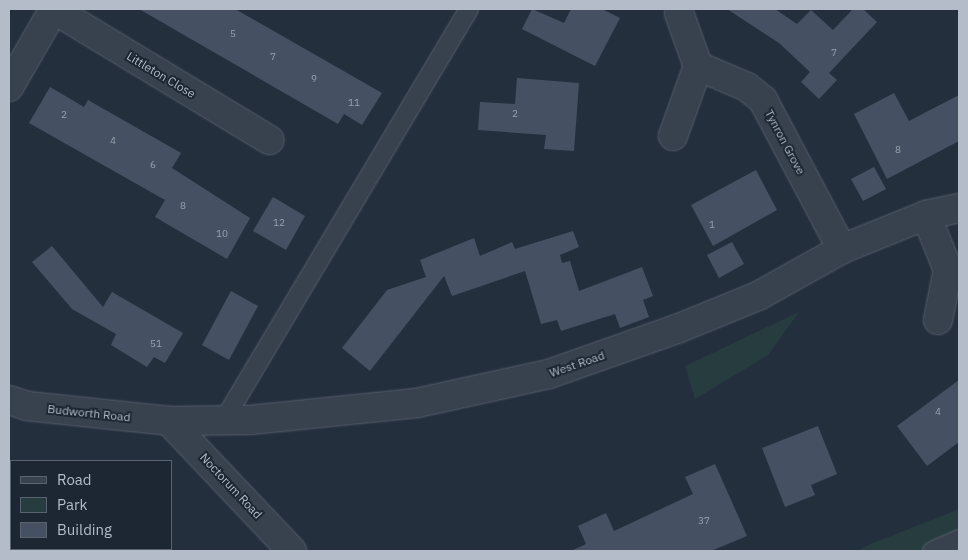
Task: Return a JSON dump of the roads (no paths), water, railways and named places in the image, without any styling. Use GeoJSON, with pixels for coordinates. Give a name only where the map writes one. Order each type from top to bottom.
{"type":"FeatureCollection","features":[{"type":"Feature","properties":{"kind":"street"},"geometry":{"type":"LineString","coordinates":[[9,87],[54,9]]}},
{"type":"Feature","properties":{"kind":"street","name":"Littleton Close"},"geometry":{"type":"LineString","coordinates":[[54,9],[269,140]]}},
{"type":"Feature","properties":{"kind":"street"},"geometry":{"type":"LineString","coordinates":[[673,136],[698,66],[679,13]]}},
{"type":"Feature","properties":{"kind":"street","name":"Tynron Grove"},"geometry":{"type":"LineString","coordinates":[[698,66],[747,87],[763,100],[842,250]]}},
{"type":"Feature","properties":{"kind":"street","name":"West Road"},"geometry":{"type":"LineString","coordinates":[[169,421],[224,420],[417,403],[549,374],[758,296],[842,250],[926,215],[959,208]]}},
{"type":"Feature","properties":{"kind":"street"},"geometry":{"type":"LineString","coordinates":[[926,215],[954,271],[938,320]]}},
{"type":"Feature","properties":{"kind":"street","name":"Budworth Road"},"geometry":{"type":"LineString","coordinates":[[9,400],[27,406],[169,421]]}},
{"type":"Feature","properties":{"kind":"street","name":"Noctorum Road"},"geometry":{"type":"LineString","coordinates":[[169,421],[292,551]]}},
{"type":"Feature","properties":{"kind":"lane"},"geometry":{"type":"LineString","coordinates":[[224,420],[469,9]]}},
{"type":"Feature","properties":{"kind":"lane"},"geometry":{"type":"LineString","coordinates":[[932,551],[959,539]]}}]}
